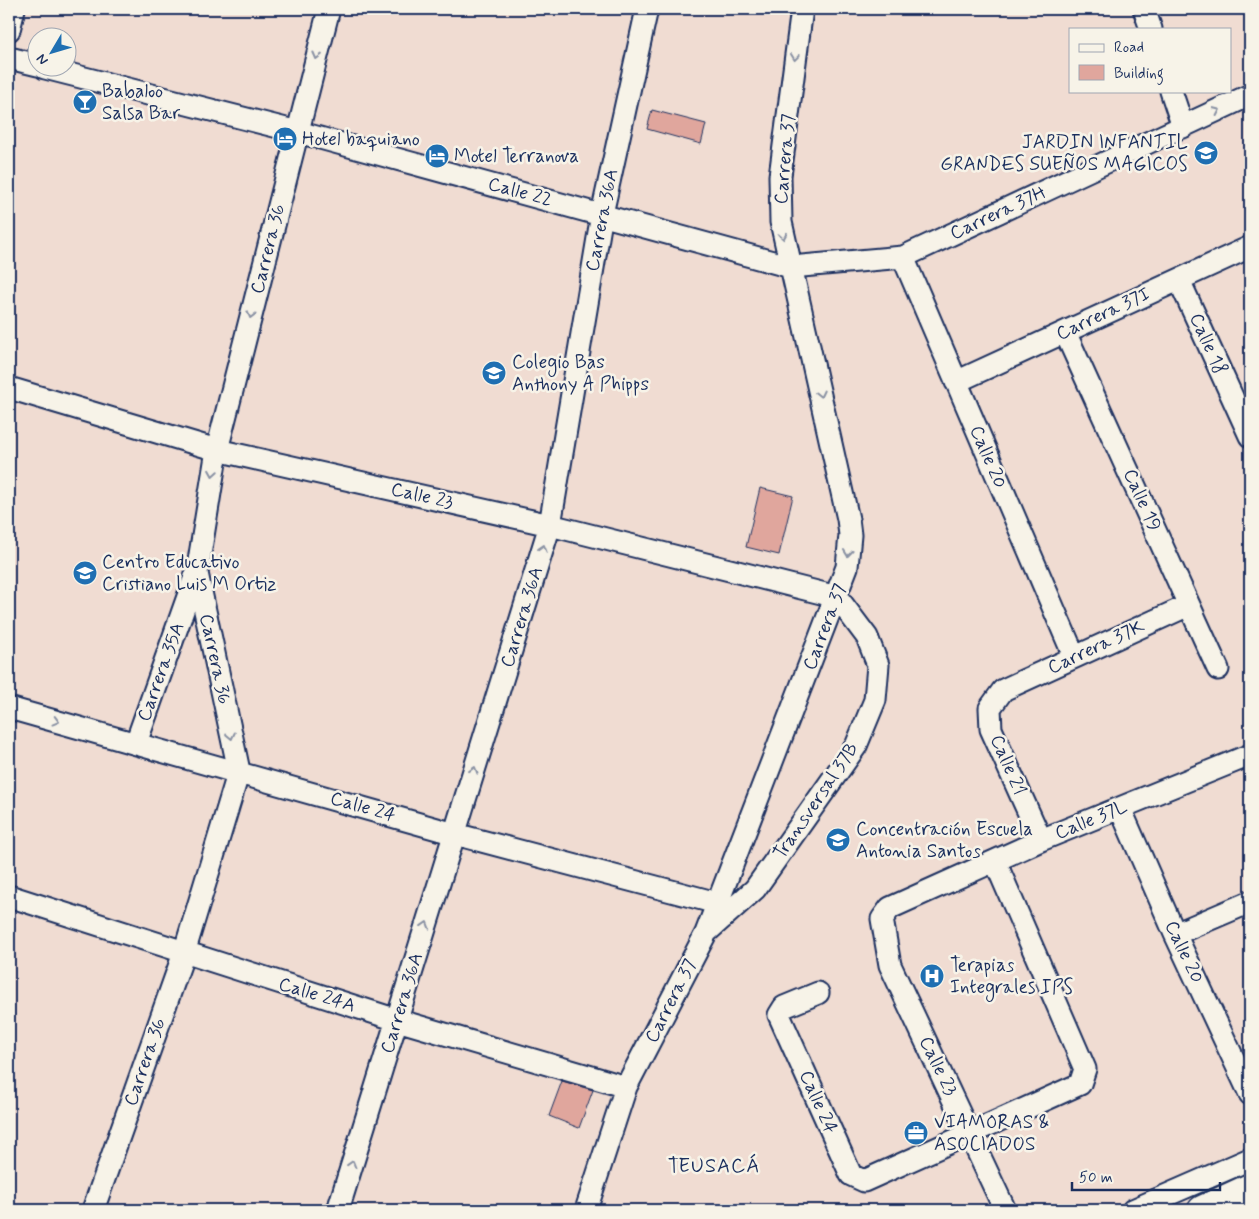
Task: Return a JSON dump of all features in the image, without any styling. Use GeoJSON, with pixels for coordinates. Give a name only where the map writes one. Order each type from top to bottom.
{"type":"FeatureCollection","features":[{"type":"Feature","properties":{"kind":"highway"},"geometry":{"type":"LineString","coordinates":[[1202,1210],[1250,1188]]}},
{"type":"Feature","properties":{"kind":"street"},"geometry":{"type":"LineString","coordinates":[[9,30],[14,9]]}},
{"type":"Feature","properties":{"kind":"street","name":"Carrera 36"},"geometry":{"type":"LineString","coordinates":[[93,1210],[184,953],[238,771],[197,573],[217,450],[329,9]]}},
{"type":"Feature","properties":{"kind":"street","name":"Carrera 36A"},"geometry":{"type":"LineString","coordinates":[[338,1210],[550,525],[602,214],[648,9]]}},
{"type":"Feature","properties":{"kind":"street","name":"Carrera 37"},"geometry":{"type":"LineString","coordinates":[[586,1210],[626,1087],[706,932],[847,567],[850,535],[848,519],[781,222],[780,176],[802,9]]}},
{"type":"Feature","properties":{"kind":"street"},"geometry":{"type":"LineString","coordinates":[[1144,9],[1151,28]]}},
{"type":"Feature","properties":{"kind":"street"},"geometry":{"type":"LineString","coordinates":[[9,58],[28,63]]}},
{"type":"Feature","properties":{"kind":"street","name":"Calle 22"},"geometry":{"type":"LineString","coordinates":[[78,76],[298,132],[791,267]]}},
{"type":"Feature","properties":{"kind":"street"},"geometry":{"type":"LineString","coordinates":[[1171,92],[1183,127]]}},
{"type":"Feature","properties":{"kind":"street","name":"Carrera 37H"},"geometry":{"type":"LineString","coordinates":[[791,267],[903,257],[1250,95]]}},
{"type":"Feature","properties":{"kind":"street","name":"Carrera 37I"},"geometry":{"type":"LineString","coordinates":[[956,382],[1250,247]]}},
{"type":"Feature","properties":{"kind":"street","name":"Calle 20"},"geometry":{"type":"LineString","coordinates":[[903,257],[1074,656]]}},
{"type":"Feature","properties":{"kind":"street","name":"Calle 18"},"geometry":{"type":"LineString","coordinates":[[1179,280],[1250,436]]}},
{"type":"Feature","properties":{"kind":"street","name":"Calle 19"},"geometry":{"type":"LineString","coordinates":[[1065,332],[1218,669]]}},
{"type":"Feature","properties":{"kind":"street","name":"Calle 23"},"geometry":{"type":"LineString","coordinates":[[9,388],[217,450],[550,525],[837,597]]}},
{"type":"Feature","properties":{"kind":"street","name":"Carrera 35A"},"geometry":{"type":"LineString","coordinates":[[136,743],[197,573]]}},
{"type":"Feature","properties":{"kind":"street","name":"Transversal 37B"},"geometry":{"type":"LineString","coordinates":[[706,932],[756,889],[856,746],[875,700],[878,665],[867,637],[837,597]]}},
{"type":"Feature","properties":{"kind":"street","name":"Carrera 37K"},"geometry":{"type":"LineString","coordinates":[[1003,690],[1189,605]]}},
{"type":"Feature","properties":{"kind":"street","name":"Calle 21"},"geometry":{"type":"LineString","coordinates":[[1003,690],[990,708],[991,729],[1041,840]]}},
{"type":"Feature","properties":{"kind":"street","name":"Calle 24"},"geometry":{"type":"LineString","coordinates":[[9,708],[238,771],[455,834],[717,903]]}},
{"type":"Feature","properties":{"kind":"street","name":"Calle 37L"},"geometry":{"type":"LineString","coordinates":[[882,919],[890,908],[1041,840],[1250,755]]}},
{"type":"Feature","properties":{"kind":"street","name":"Calle 20"},"geometry":{"type":"LineString","coordinates":[[1120,808],[1175,934],[1250,1094]]}},
{"type":"Feature","properties":{"kind":"street"},"geometry":{"type":"LineString","coordinates":[[971,1134],[1080,1084],[1085,1069],[995,861]]}},
{"type":"Feature","properties":{"kind":"street","name":"Calle 24A"},"geometry":{"type":"LineString","coordinates":[[9,896],[397,1020],[626,1087]]}},
{"type":"Feature","properties":{"kind":"street"},"geometry":{"type":"LineString","coordinates":[[1175,934],[1250,902]]}},
{"type":"Feature","properties":{"kind":"street","name":"Calle 23"},"geometry":{"type":"LineString","coordinates":[[882,919],[890,965],[971,1134],[1005,1210]]}},
{"type":"Feature","properties":{"kind":"street","name":"Calle 24"},"geometry":{"type":"LineString","coordinates":[[818,993],[784,1007],[779,1016],[851,1175],[864,1180],[971,1134]]}},
{"type":"Feature","properties":{"kind":"street"},"geometry":{"type":"LineString","coordinates":[[1133,1210],[1250,1159]]}},
{"type":"Feature","properties":{"kind":"building"},"geometry":{"type":"Polygon","coordinates":[[[652,110],[706,124],[701,144],[647,129],[652,110]]]}},
{"type":"Feature","properties":{"kind":"building"},"geometry":{"type":"Polygon","coordinates":[[[760,488],[793,496],[779,555],[746,547],[760,488]]]}},
{"type":"Feature","properties":{"kind":"building"},"geometry":{"type":"Polygon","coordinates":[[[562,1081],[593,1090],[579,1128],[549,1116],[562,1081]]]}},
{"type":"Feature","properties":{"kind":"place","name":"Babaloo Salsa Bar"},"geometry":{"type":"Point","coordinates":[85,102]}},
{"type":"Feature","properties":{"kind":"place","name":"Hotel baquiano"},"geometry":{"type":"Point","coordinates":[285,139]}},
{"type":"Feature","properties":{"kind":"place","name":"JARDIN INFANTIL GRANDES SUEÑOS MAGICOS"},"geometry":{"type":"Point","coordinates":[1206,153]}},
{"type":"Feature","properties":{"kind":"place","name":"Motel Terranova"},"geometry":{"type":"Point","coordinates":[437,156]}},
{"type":"Feature","properties":{"kind":"place","name":"Colegio Bas Anthony A Phipps"},"geometry":{"type":"Point","coordinates":[494,373]}},
{"type":"Feature","properties":{"kind":"place","name":"Centro Educativo Cristiano Luis M Ortiz"},"geometry":{"type":"Point","coordinates":[85,573]}},
{"type":"Feature","properties":{"kind":"place","name":"Concentración Escuela Antonia Santos"},"geometry":{"type":"Point","coordinates":[838,840]}},
{"type":"Feature","properties":{"kind":"place","name":"Terapias Integrales IPS"},"geometry":{"type":"Point","coordinates":[932,976]}},
{"type":"Feature","properties":{"kind":"place","name":"VIAMORAS & ASOCIADOS"},"geometry":{"type":"Point","coordinates":[916,1133]}},
{"type":"Feature","properties":{"kind":"district","name":"TEUSACÁ"},"geometry":{"type":"Point","coordinates":[714,1166]}}]}
